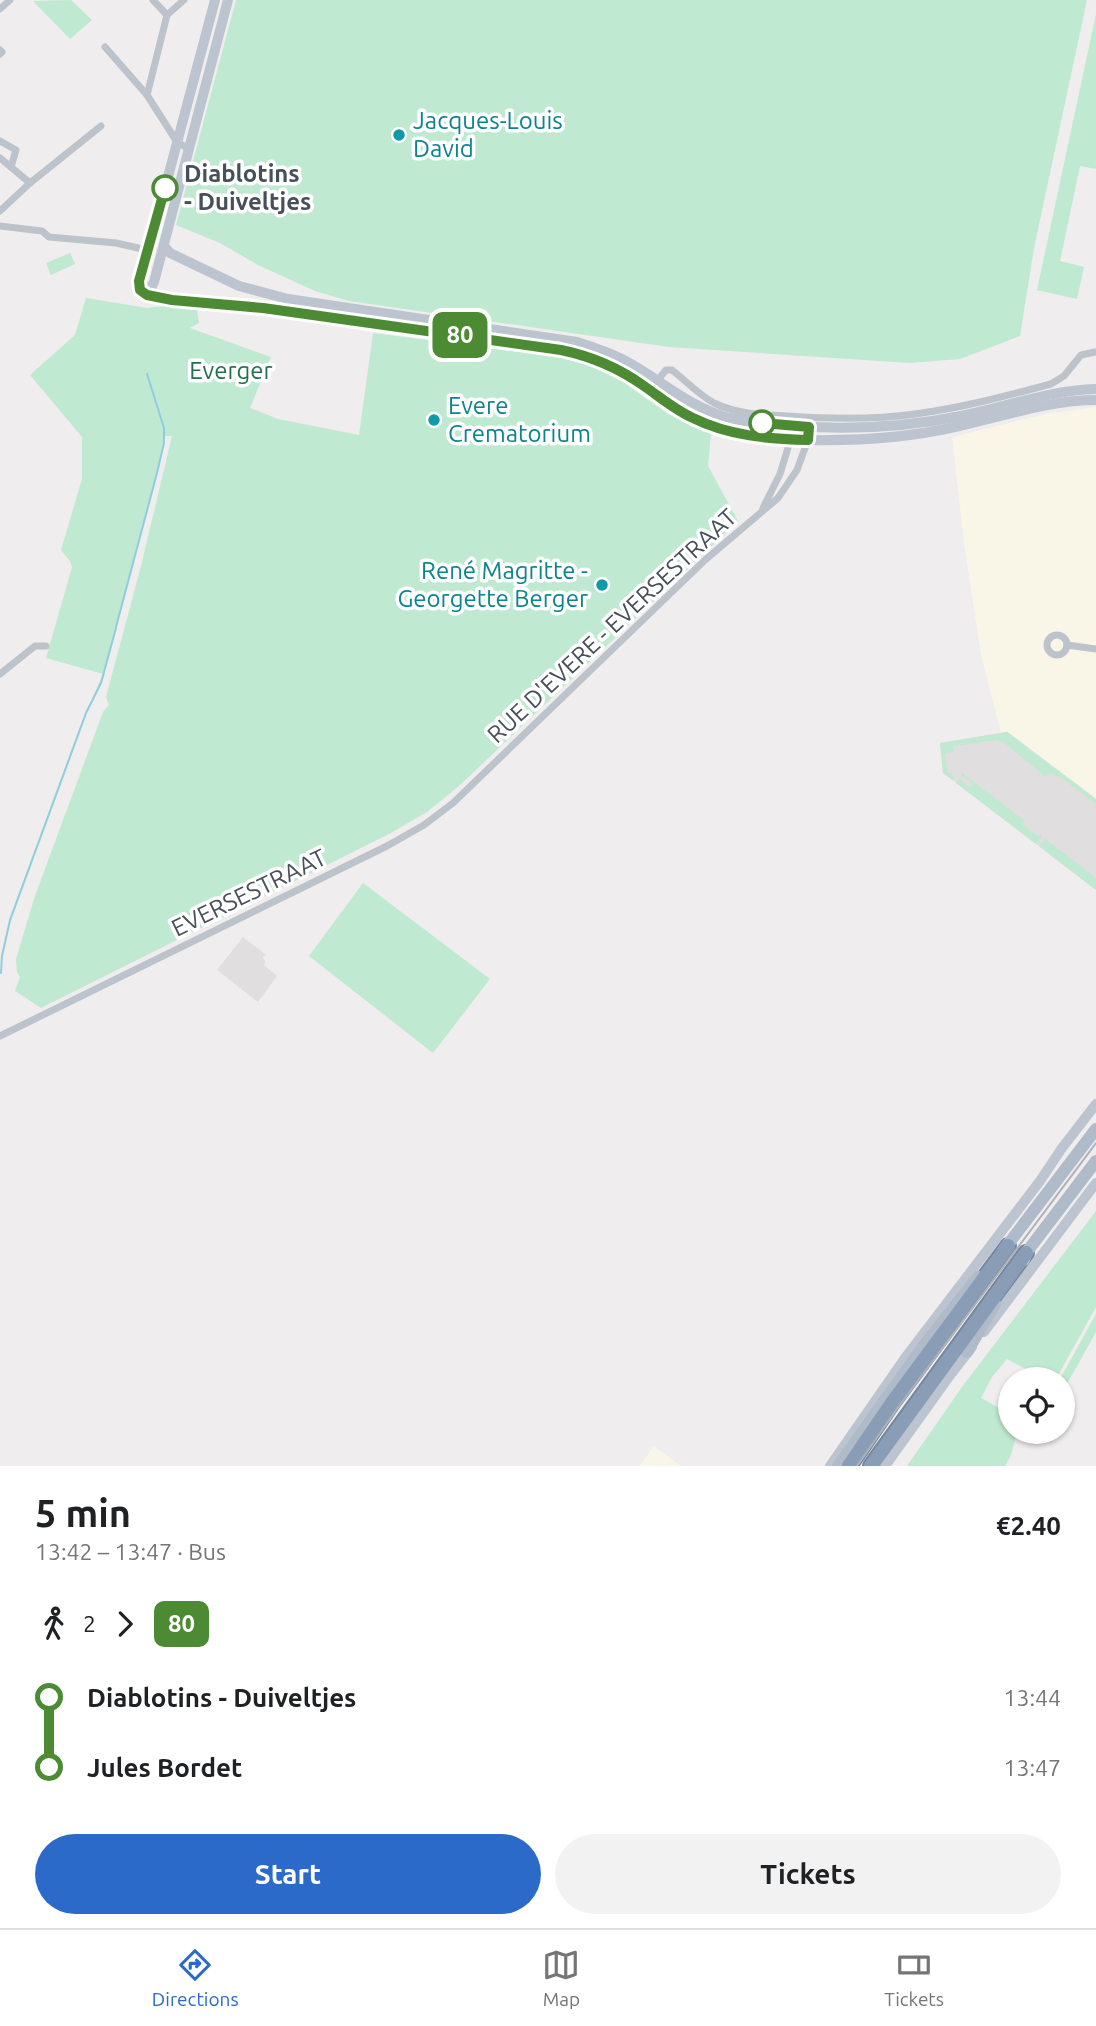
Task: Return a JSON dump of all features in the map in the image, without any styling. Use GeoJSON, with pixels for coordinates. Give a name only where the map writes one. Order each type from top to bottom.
{"type":"FeatureCollection","features":[{"type":"Feature","properties":{"kind":"highway"},"geometry":{"type":"LineString","coordinates":[[849,1466],[892,1402],[1008,1246]]}},
{"type":"Feature","properties":{"kind":"highway"},"geometry":{"type":"LineString","coordinates":[[871,1466],[1026,1253]]}},
{"type":"Feature","properties":{"kind":"main road"},"geometry":{"type":"LineString","coordinates":[[215,0],[139,281],[142,292],[172,300],[263,308],[561,350],[598,361],[716,414],[743,420],[794,421],[809,427],[860,428],[927,422],[1053,395],[1095,395]]}},
{"type":"Feature","properties":{"kind":"main road"},"geometry":{"type":"LineString","coordinates":[[139,281],[145,287],[152,286],[228,0]]}},
{"type":"Feature","properties":{"kind":"main road"},"geometry":{"type":"LineString","coordinates":[[157,215],[170,218]]}},
{"type":"Feature","properties":{"kind":"main road"},"geometry":{"type":"LineString","coordinates":[[164,246],[170,253],[259,292],[328,306],[578,342],[623,360],[678,410],[717,428],[754,436],[808,440],[898,437],[955,427],[1095,395]]}},
{"type":"Feature","properties":{"kind":"main road"},"geometry":{"type":"LineString","coordinates":[[830,1466],[898,1368],[1096,1104]]}},
{"type":"Feature","properties":{"kind":"main road"},"geometry":{"type":"LineString","coordinates":[[1080,1150],[1082,1122]]}},
{"type":"Feature","properties":{"kind":"main road"},"geometry":{"type":"LineString","coordinates":[[838,1466],[949,1312],[1008,1246],[1096,1129]]}},
{"type":"Feature","properties":{"kind":"main road"},"geometry":{"type":"LineString","coordinates":[[885,1466],[967,1352],[1000,1295],[1022,1267],[1026,1253],[1096,1161]]}},
{"type":"Feature","properties":{"kind":"main road"},"geometry":{"type":"LineString","coordinates":[[967,1352],[1096,1182]]}},
{"type":"Feature","properties":{"kind":"street"},"geometry":{"type":"LineString","coordinates":[[0,9],[10,0]]}},
{"type":"Feature","properties":{"kind":"street"},"geometry":{"type":"LineString","coordinates":[[153,0],[167,15]]}},
{"type":"Feature","properties":{"kind":"street"},"geometry":{"type":"LineString","coordinates":[[147,95],[167,15],[184,0]]}},
{"type":"Feature","properties":{"kind":"street"},"geometry":{"type":"LineString","coordinates":[[105,47],[147,95],[177,142],[189,149]]}},
{"type":"Feature","properties":{"kind":"street"},"geometry":{"type":"LineString","coordinates":[[0,211],[101,125]]}},
{"type":"Feature","properties":{"kind":"street"},"geometry":{"type":"LineString","coordinates":[[0,141],[16,150],[11,167]]}},
{"type":"Feature","properties":{"kind":"street"},"geometry":{"type":"LineString","coordinates":[[0,158],[30,183]]}},
{"type":"Feature","properties":{"kind":"street"},"geometry":{"type":"LineString","coordinates":[[0,226],[42,231],[49,237],[116,243],[147,250]]}},
{"type":"Feature","properties":{"kind":"street"},"geometry":{"type":"LineString","coordinates":[[653,386],[666,370],[672,370],[720,405],[794,421],[913,415],[1051,384],[1064,376],[1081,355],[1096,350],[1096,360]]}},
{"type":"Feature","properties":{"kind":"street","name":"RUE D'EVERE - EVERSESTRAAT"},"geometry":{"type":"LineString","coordinates":[[759,514],[780,474],[794,421]]}},
{"type":"Feature","properties":{"kind":"street","name":"RUE D'EVERE - EVERSESTRAAT"},"geometry":{"type":"LineString","coordinates":[[492,766],[705,560],[772,504],[797,470],[808,440],[809,427]]}},
{"type":"Feature","properties":{"kind":"street"},"geometry":{"type":"LineString","coordinates":[[1067,645],[1096,649]]}},
{"type":"Feature","properties":{"kind":"street"},"geometry":{"type":"LineString","coordinates":[[0,674],[35,646],[46,646]]}},
{"type":"Feature","properties":{"kind":"street","name":"EVERSESTRAAT"},"geometry":{"type":"LineString","coordinates":[[3,1036],[398,840],[444,811],[492,766]]}},
{"type":"Feature","properties":{"kind":"shaded area"},"geometry":{"type":"Polygon","coordinates":[[[1096,407],[1096,798],[1007,731],[1001,733],[981,655],[952,437],[1050,413],[1096,407]]]}},
{"type":"Feature","properties":{"kind":"shaded area"},"geometry":{"type":"Polygon","coordinates":[[[1007,732],[1096,800],[1096,890],[943,773],[940,743],[1007,732]]]}},
{"type":"Feature","properties":{"kind":"shaded area"},"geometry":{"type":"Polygon","coordinates":[[[243,937],[266,955],[263,957],[264,965],[277,976],[258,1002],[217,970],[243,937]]]}},
{"type":"Feature","properties":{"kind":"shaded area"},"geometry":{"type":"Polygon","coordinates":[[[654,1446],[681,1466],[639,1466],[654,1446]]]}},
{"type":"Feature","properties":{"kind":"green space"},"geometry":{"type":"Polygon","coordinates":[[[71,0],[92,20],[70,39],[33,1],[71,0]]]}},
{"type":"Feature","properties":{"kind":"green space"},"geometry":{"type":"Polygon","coordinates":[[[236,0],[1087,0],[1034,248],[1020,336],[960,359],[910,363],[669,347],[349,301],[315,291],[258,265],[220,243],[176,225],[236,0]]]}},
{"type":"Feature","properties":{"kind":"green space"},"geometry":{"type":"Polygon","coordinates":[[[1096,14],[1096,169],[1080,166],[1060,261],[1084,267],[1077,299],[1037,290],[1096,14]]]}},
{"type":"Feature","properties":{"kind":"green space"},"geometry":{"type":"Polygon","coordinates":[[[70,253],[75,264],[51,275],[46,263],[70,253]]]}},
{"type":"Feature","properties":{"kind":"green space","name":"Everger"},"geometry":{"type":"Polygon","coordinates":[[[86,298],[147,308],[163,306],[197,309],[199,323],[190,328],[271,357],[250,408],[278,419],[359,435],[373,333],[553,356],[588,365],[623,382],[668,414],[711,434],[708,466],[738,521],[459,786],[427,812],[389,834],[41,1008],[15,991],[20,977],[16,959],[35,896],[103,712],[109,705],[106,697],[172,436],[165,436],[103,679],[87,713],[8,929],[2,956],[1,980],[1,956],[10,920],[86,713],[103,674],[46,658],[72,567],[61,550],[82,479],[82,437],[30,375],[75,335],[86,298]]]}},
{"type":"Feature","properties":{"kind":"green space"},"geometry":{"type":"Polygon","coordinates":[[[1007,732],[1096,799],[1096,804],[1063,779],[1051,773],[1045,776],[1002,741],[953,746],[953,752],[945,753],[947,771],[955,777],[953,780],[943,773],[940,743],[1007,732]]]}},
{"type":"Feature","properties":{"kind":"green space"},"geometry":{"type":"Polygon","coordinates":[[[962,773],[1025,821],[1023,825],[1042,836],[1036,844],[956,783],[959,778],[969,788],[973,784],[961,776],[962,773]]]}},
{"type":"Feature","properties":{"kind":"green space"},"geometry":{"type":"Polygon","coordinates":[[[1045,839],[1096,878],[1096,890],[1039,846],[1045,839]]]}},
{"type":"Feature","properties":{"kind":"green space"},"geometry":{"type":"Polygon","coordinates":[[[363,883],[490,979],[433,1053],[309,956],[363,883]]]}},
{"type":"Feature","properties":{"kind":"green space"},"geometry":{"type":"Polygon","coordinates":[[[1096,1211],[1096,1307],[1063,1367],[1022,1367],[1007,1359],[998,1367],[981,1398],[998,1407],[998,1444],[1014,1444],[1005,1466],[907,1466],[962,1387],[1096,1211]]]}},
{"type":"Feature","properties":{"kind":"green space"},"geometry":{"type":"Polygon","coordinates":[[[1096,1314],[1096,1332],[1075,1370],[1075,1367],[1067,1367],[1096,1314]]]}},
{"type":"Feature","properties":{"kind":"waterway"},"geometry":{"type":"LineString","coordinates":[[116,627],[164,443],[164,428],[147,374]]}},
{"type":"Feature","properties":{"kind":"waterway"},"geometry":{"type":"LineString","coordinates":[[1,973],[10,920],[86,713],[101,683],[116,628]]}},
{"type":"Feature","properties":{"kind":"tram line"},"geometry":{"type":"LineString","coordinates":[[857,1466],[1096,1143]]}},
{"type":"Feature","properties":{"kind":"bus line","name":"80"},"geometry":{"type":"LineString","coordinates":[[165,188],[139,281],[140,290],[147,295],[172,300],[263,308],[561,350],[618,370],[678,410],[717,428],[776,439],[808,440],[809,427],[762,423]]}},
{"type":"Feature","properties":{"kind":"place","name":"Jacques-Louis David"},"geometry":{"type":"Point","coordinates":[399,135]}},
{"type":"Feature","properties":{"kind":"place","name":"Diablotins - Duiveltjes"},"geometry":{"type":"Point","coordinates":[165,188]}},
{"type":"Feature","properties":{"kind":"place","name":"Evere Crematorium"},"geometry":{"type":"Point","coordinates":[434,420]}},
{"type":"Feature","properties":{"kind":"place","name":"René Magritte - Georgette Berger"},"geometry":{"type":"Point","coordinates":[602,585]}}]}
